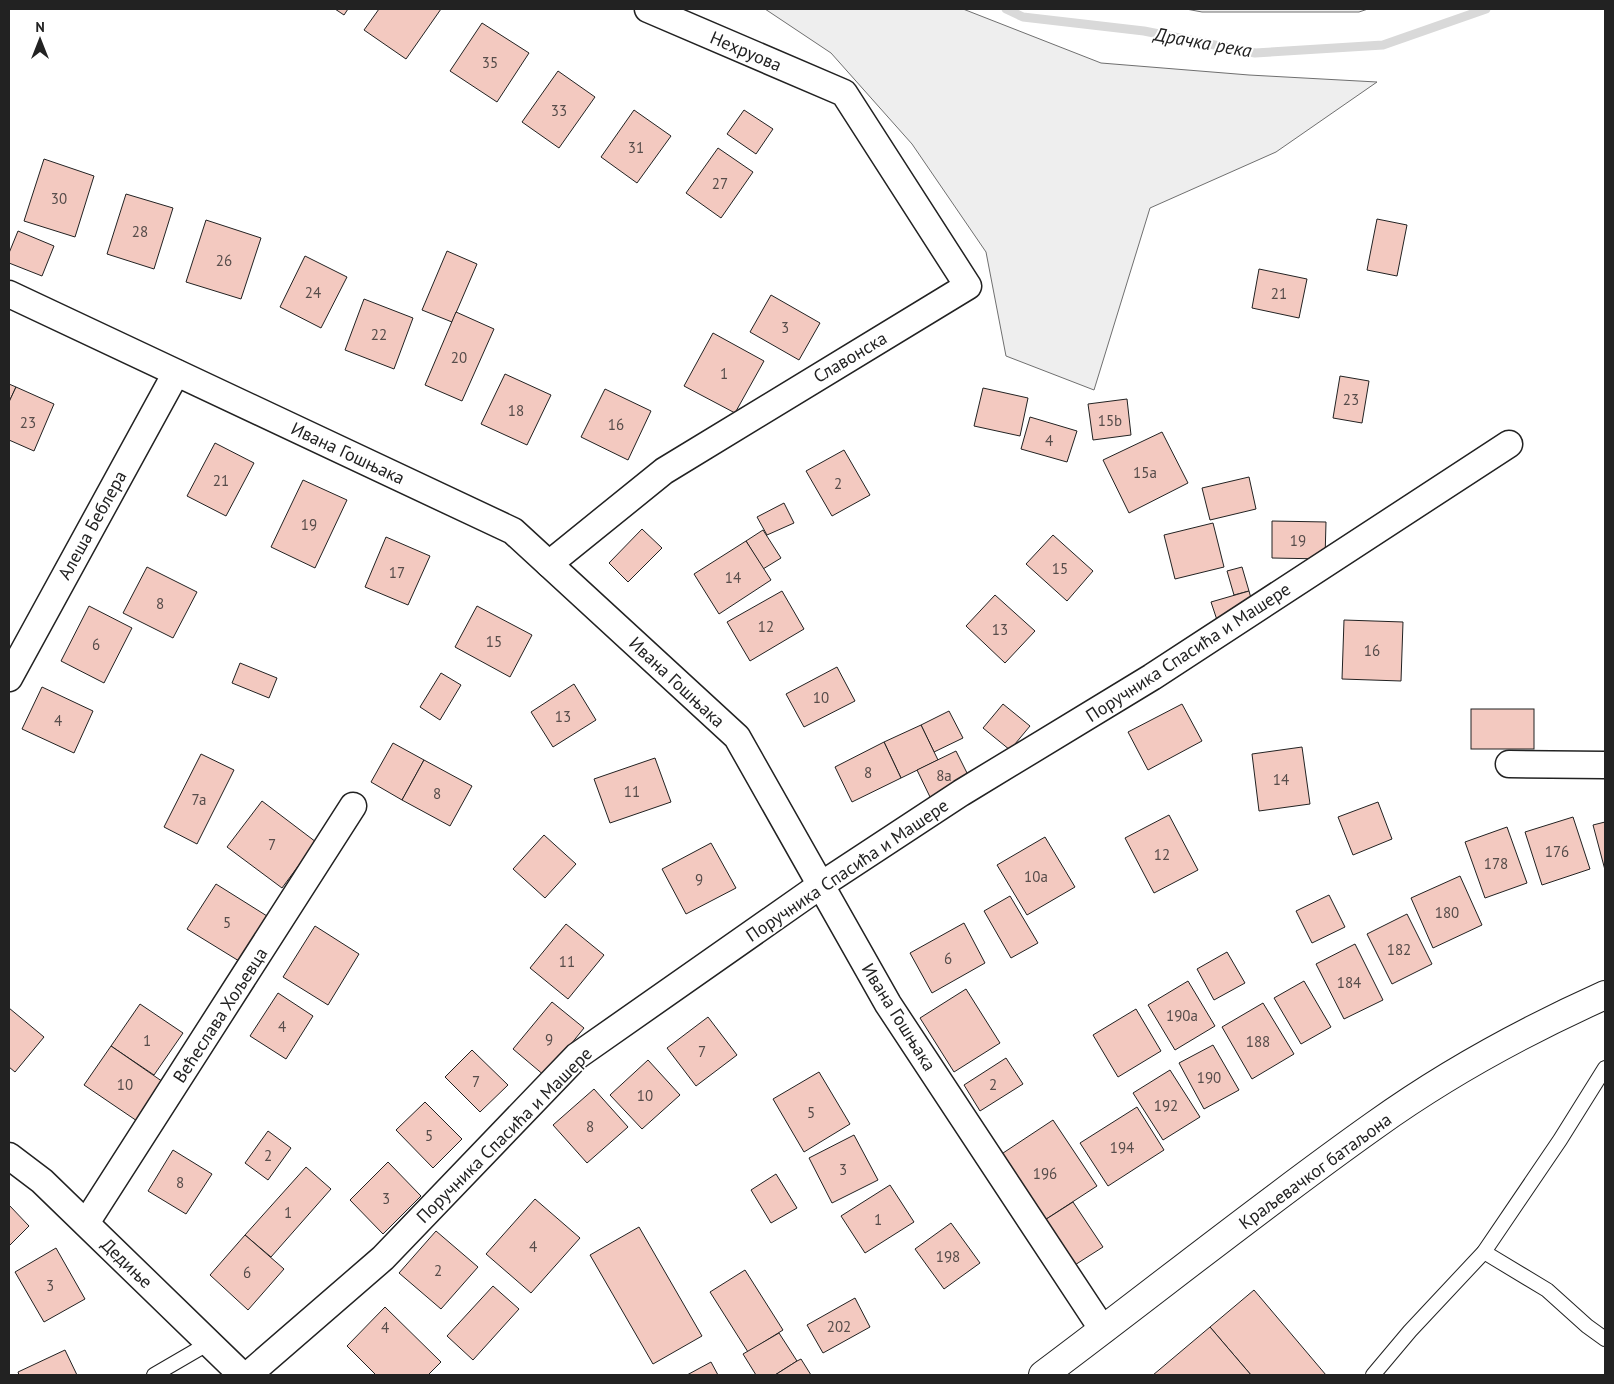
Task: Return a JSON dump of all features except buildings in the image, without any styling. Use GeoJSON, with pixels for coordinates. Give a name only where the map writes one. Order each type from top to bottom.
{"type":"FeatureCollection","features":[{"type":"Feature","properties":{"kind":"main road","name":"Краљевачког батаљона"},"geometry":{"type":"LineString","coordinates":[[1043,1375],[1376,1124],[1458,1071],[1605,995]]}},
{"type":"Feature","properties":{"kind":"street","name":"Нехруова"},"geometry":{"type":"LineString","coordinates":[[648,9],[844,93]]}},
{"type":"Feature","properties":{"kind":"street","name":"Славонска"},"geometry":{"type":"LineString","coordinates":[[548,564],[664,471],[968,286],[844,93]]}},
{"type":"Feature","properties":{"kind":"street","name":"Ивана Гошњака"},"geometry":{"type":"LineString","coordinates":[[9,294],[513,531],[737,737],[888,1004],[1103,1330]]}},
{"type":"Feature","properties":{"kind":"street","name":"Алеша Беблера"},"geometry":{"type":"LineString","coordinates":[[9,678],[176,373]]}},
{"type":"Feature","properties":{"kind":"street","name":"Поручника Спасића и Машере"},"geometry":{"type":"LineString","coordinates":[[248,1375],[383,1258],[578,1056],[821,885],[962,793],[1152,678],[1509,444]]}},
{"type":"Feature","properties":{"kind":"street"},"geometry":{"type":"LineString","coordinates":[[1509,764],[1605,765]]}},
{"type":"Feature","properties":{"kind":"street","name":"Већеслава Хољевца"},"geometry":{"type":"LineString","coordinates":[[86,1223],[353,806]]}},
{"type":"Feature","properties":{"kind":"street","name":"Дедиње"},"geometry":{"type":"LineString","coordinates":[[9,1156],[42,1181],[242,1375]]}},
{"type":"Feature","properties":{"kind":"lane"},"geometry":{"type":"LineString","coordinates":[[1373,1375],[1410,1331],[1484,1252],[1560,1140],[1605,1068]]}},
{"type":"Feature","properties":{"kind":"lane"},"geometry":{"type":"LineString","coordinates":[[1484,1252],[1547,1290],[1605,1339]]}},
{"type":"Feature","properties":{"kind":"lane"},"geometry":{"type":"LineString","coordinates":[[154,1375],[209,1344]]}},
{"type":"Feature","properties":{"kind":"shaded area"},"geometry":{"type":"Polygon","coordinates":[[[765,9],[963,9],[1101,63],[1249,75],[1377,82],[1276,152],[1150,208],[1094,390],[1006,356],[986,252],[912,144],[831,53],[765,9]]]}},
{"type":"Feature","properties":{"kind":"shaded area"},"geometry":{"type":"Polygon","coordinates":[[[1186,9],[1368,9],[1359,12],[1202,12],[1186,9]]]}},
{"type":"Feature","properties":{"kind":"waterway","name":"Драчка река"},"geometry":{"type":"LineString","coordinates":[[1006,9],[1023,17],[1144,31],[1255,53],[1383,45],[1486,9]]}}]}
